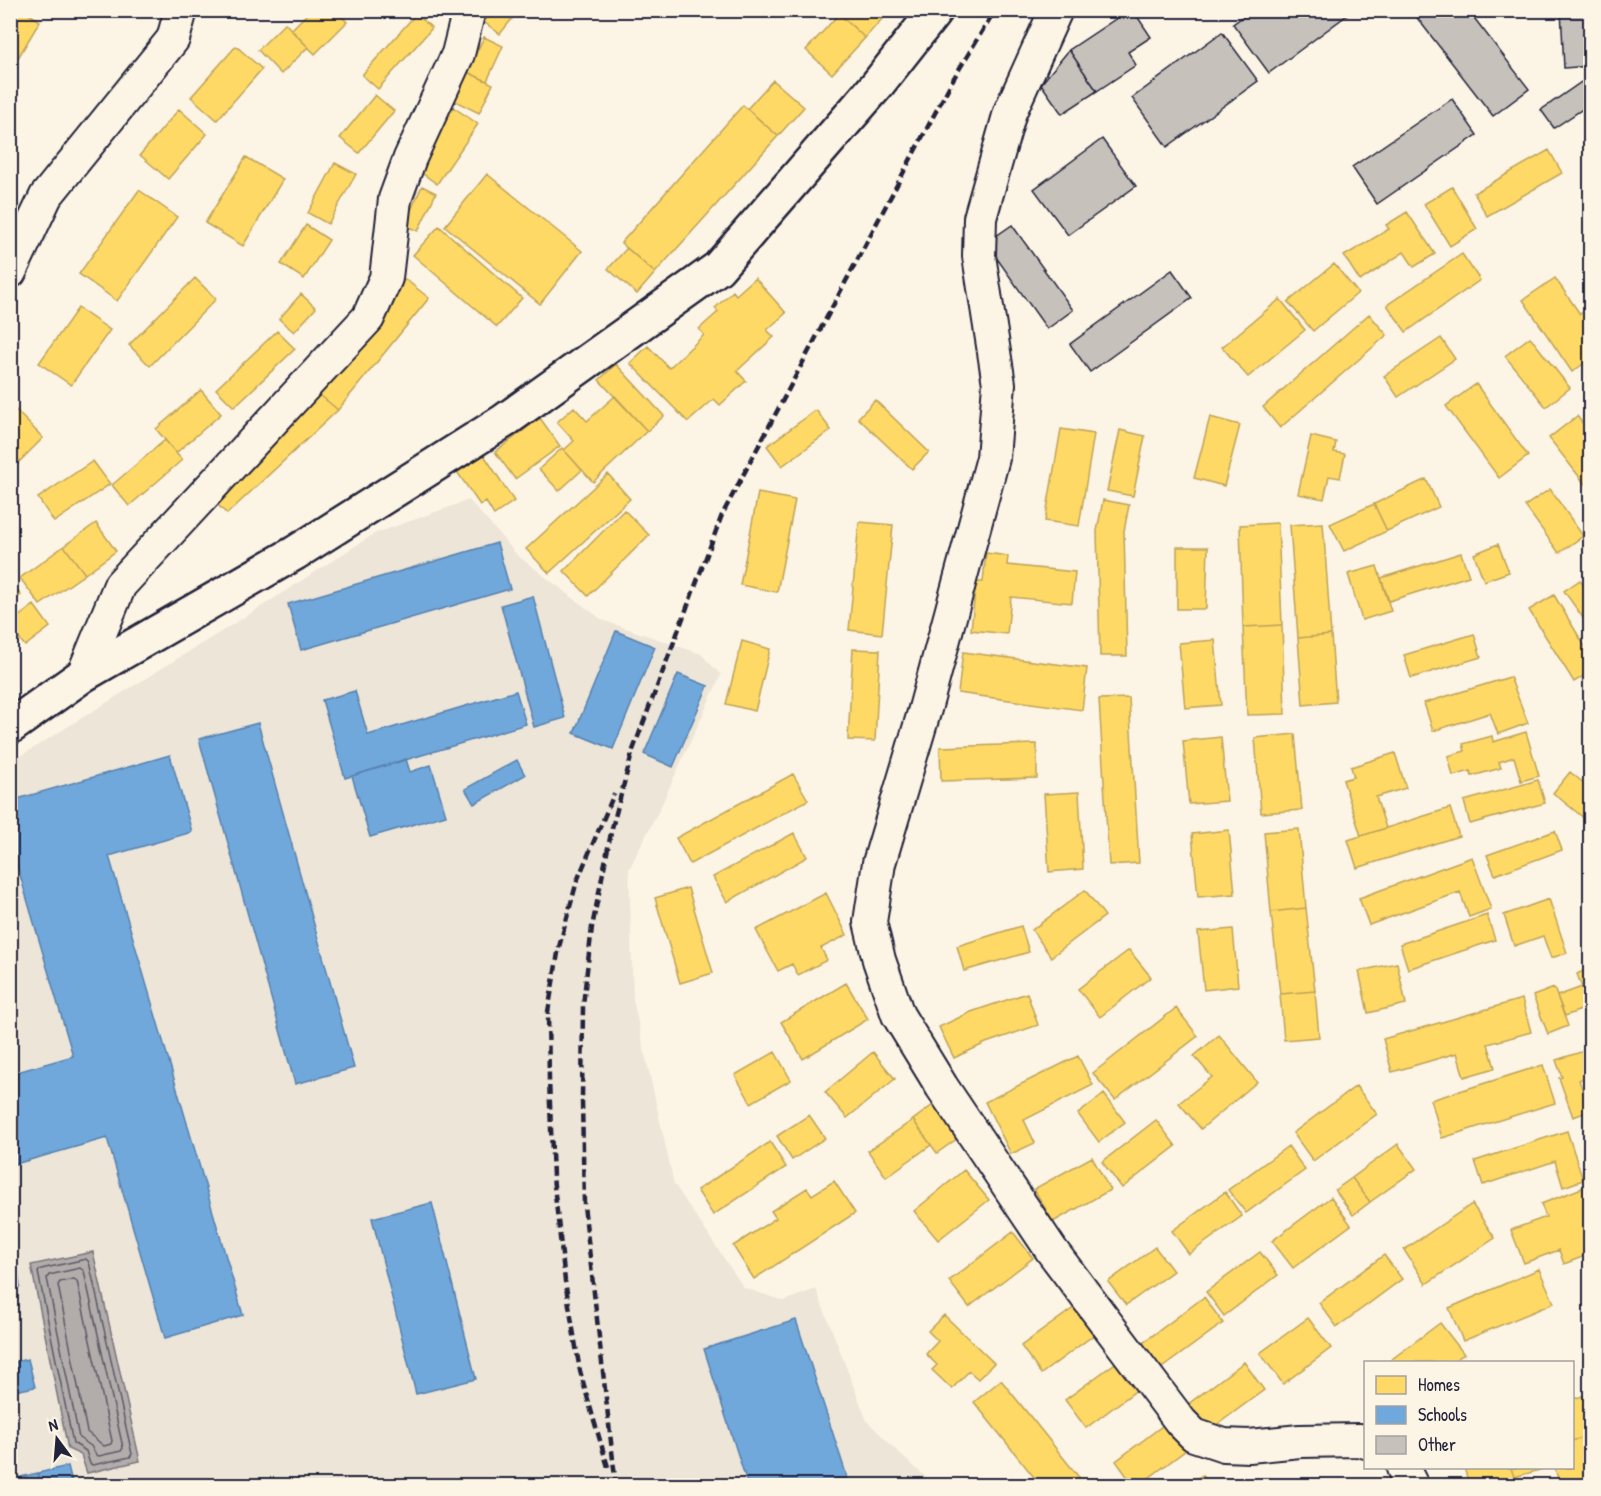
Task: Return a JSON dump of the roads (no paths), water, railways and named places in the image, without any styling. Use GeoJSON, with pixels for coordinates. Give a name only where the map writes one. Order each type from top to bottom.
{"type":"FeatureCollection","features":[{"type":"Feature","properties":{"kind":"street"},"geometry":{"type":"LineString","coordinates":[[10,272],[46,196],[173,39],[181,10]]}},
{"type":"Feature","properties":{"kind":"street"},"geometry":{"type":"LineString","coordinates":[[83,675],[120,585],[368,318],[386,278],[395,199],[410,158],[458,54],[469,10]]}},
{"type":"Feature","properties":{"kind":"street"},"geometry":{"type":"LineString","coordinates":[[10,727],[83,675],[295,553],[504,421],[718,268],[877,85],[936,10]]}},
{"type":"Feature","properties":{"kind":"street"},"geometry":{"type":"LineString","coordinates":[[1056,10],[1010,112],[980,218],[979,256],[999,384],[993,458],[925,709],[879,863],[870,922],[879,960],[898,1015],[920,1051],[1052,1251],[1181,1422],[1194,1435],[1224,1445],[1249,1446],[1300,1441],[1364,1442]]}},
{"type":"Feature","properties":{"kind":"street"},"geometry":{"type":"LineString","coordinates":[[1404,1469],[1412,1485]]}},
{"type":"Feature","properties":{"kind":"water"},"geometry":{"type":"Polygon","coordinates":[[[93,1252],[140,1461],[87,1473],[81,1455],[68,1449],[31,1265],[93,1252]]]}},
{"type":"Feature","properties":{"kind":"railway"},"geometry":{"type":"LineString","coordinates":[[616,1486],[584,1205],[582,1100],[583,1005],[592,927],[612,828],[633,750],[722,515],[952,81],[995,10]]}},
{"type":"Feature","properties":{"kind":"railway"},"geometry":{"type":"LineString","coordinates":[[608,1467],[580,1371],[565,1281],[553,1177],[548,1012],[559,947],[577,881],[614,794]]}}]}
